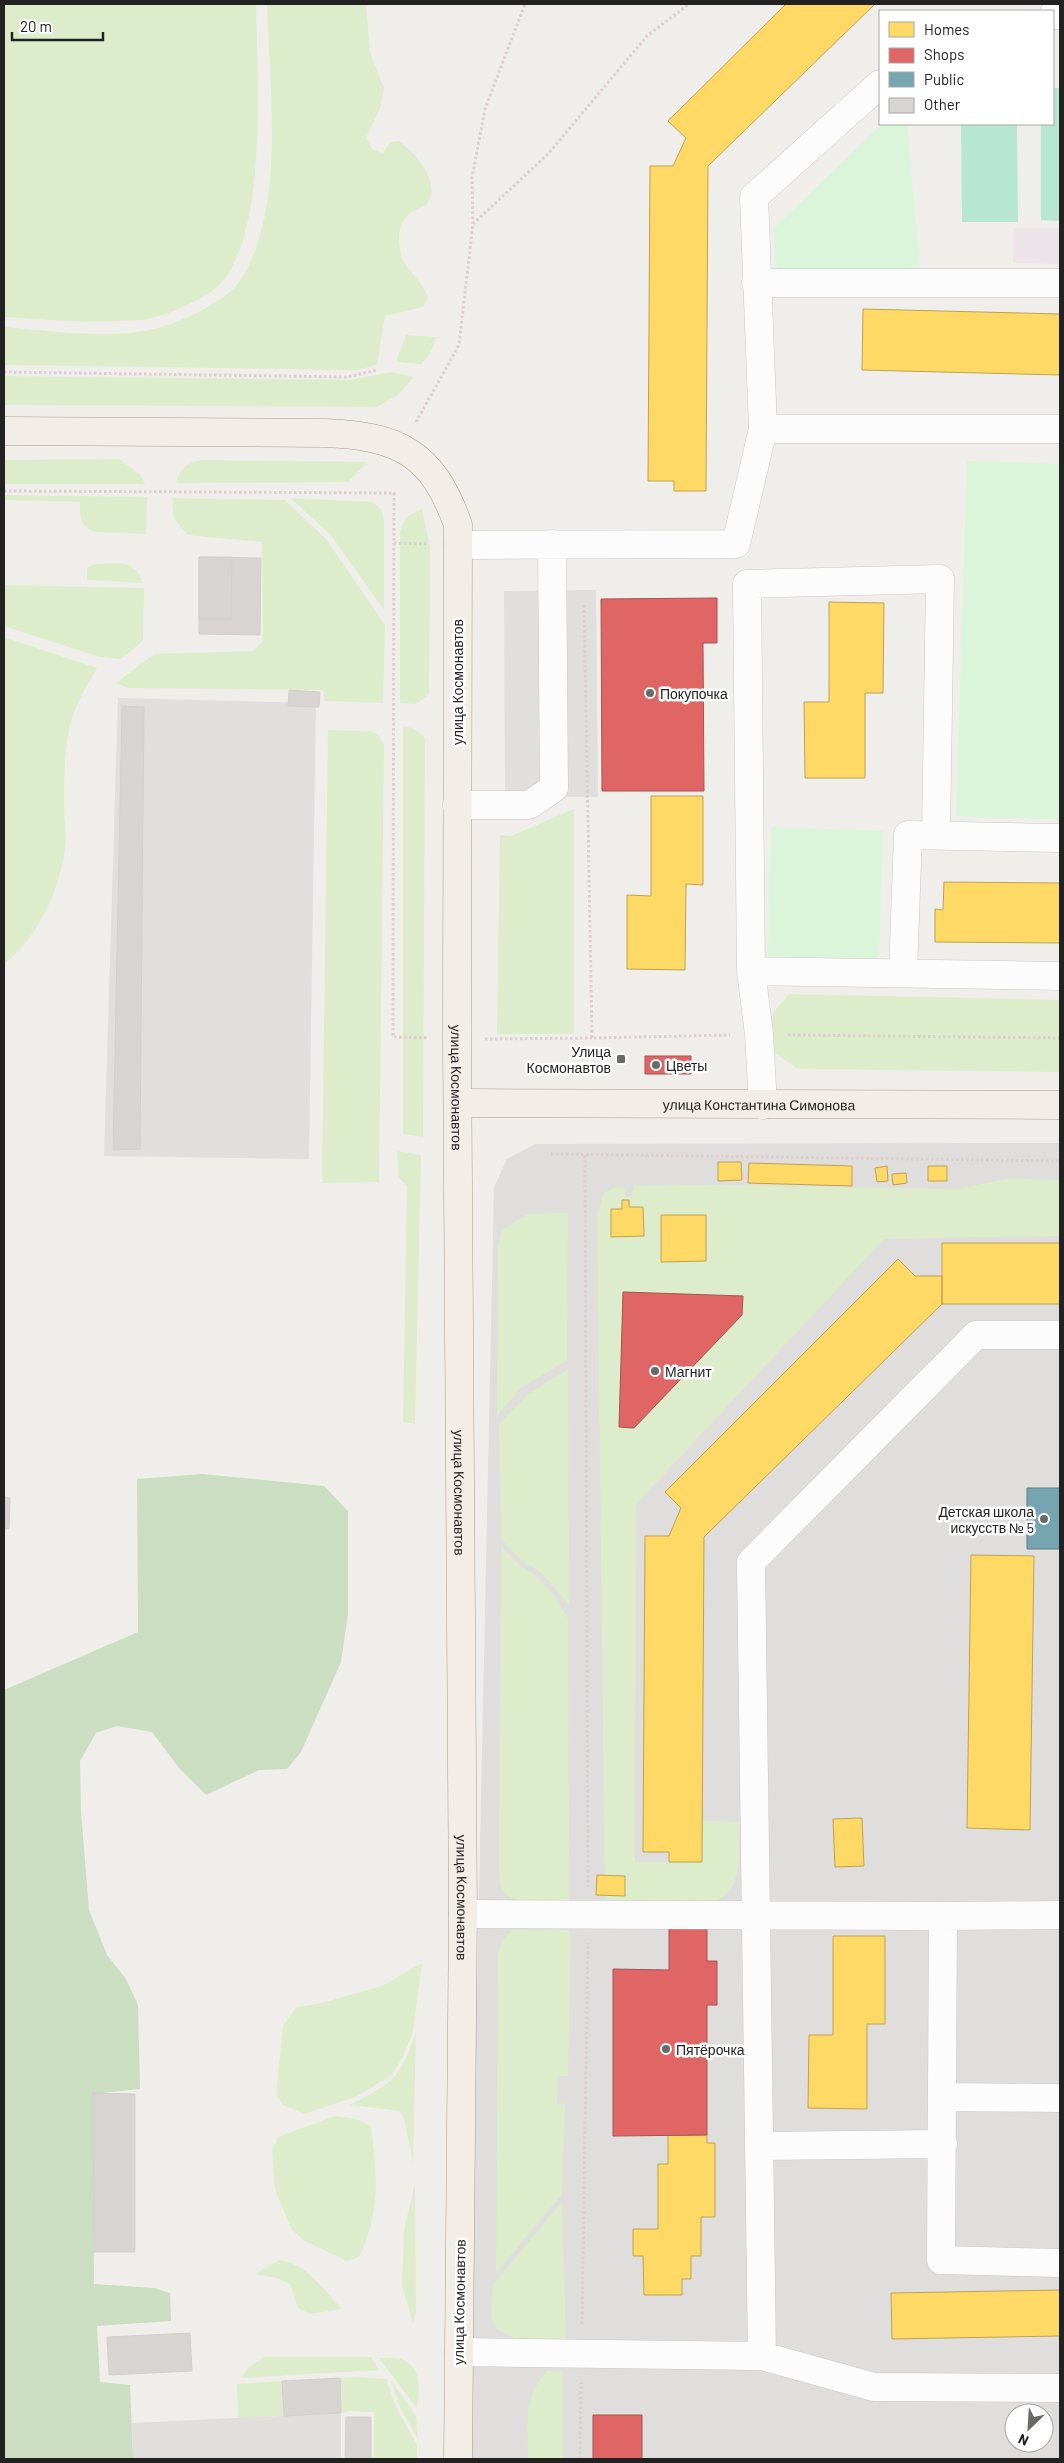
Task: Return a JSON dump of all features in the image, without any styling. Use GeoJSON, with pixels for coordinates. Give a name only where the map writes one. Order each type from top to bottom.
{"type":"FeatureCollection","features":[{"type":"Feature","properties":{"kind":"main road"},"geometry":{"type":"LineString","coordinates":[[4,431],[354,434],[402,447],[435,476],[448,498],[458,535]]}},
{"type":"Feature","properties":{"kind":"main road","name":"улица Космонавтов"},"geometry":{"type":"LineString","coordinates":[[458,535],[457,1039],[463,1914],[458,2459]]}},
{"type":"Feature","properties":{"kind":"main road","name":"улица Константина Симонова"},"geometry":{"type":"LineString","coordinates":[[458,1103],[1060,1105]]}},
{"type":"Feature","properties":{"kind":"lane"},"geometry":{"type":"LineString","coordinates":[[763,1104],[758,1034],[750,971],[747,584],[736,544],[762,429],[754,197],[879,85]]}},
{"type":"Feature","properties":{"kind":"lane"},"geometry":{"type":"LineString","coordinates":[[756,283],[1060,283]]}},
{"type":"Feature","properties":{"kind":"lane"},"geometry":{"type":"LineString","coordinates":[[762,429],[1060,428]]}},
{"type":"Feature","properties":{"kind":"lane"},"geometry":{"type":"LineString","coordinates":[[458,535],[552,544],[736,544]]}},
{"type":"Feature","properties":{"kind":"lane"},"geometry":{"type":"LineString","coordinates":[[457,805],[529,805],[554,788],[552,544]]}},
{"type":"Feature","properties":{"kind":"lane"},"geometry":{"type":"LineString","coordinates":[[747,584],[940,578],[936,835]]}},
{"type":"Feature","properties":{"kind":"lane"},"geometry":{"type":"LineString","coordinates":[[903,973],[908,835],[1060,838]]}},
{"type":"Feature","properties":{"kind":"lane"},"geometry":{"type":"LineString","coordinates":[[750,971],[1060,976]]}},
{"type":"Feature","properties":{"kind":"lane"},"geometry":{"type":"LineString","coordinates":[[762,2356],[751,1562],[976,1335],[1060,1334]]}},
{"type":"Feature","properties":{"kind":"lane"},"geometry":{"type":"LineString","coordinates":[[463,1914],[1060,1915]]}},
{"type":"Feature","properties":{"kind":"lane"},"geometry":{"type":"LineString","coordinates":[[943,1916],[944,2098],[941,2260],[1060,2263]]}},
{"type":"Feature","properties":{"kind":"lane"},"geometry":{"type":"LineString","coordinates":[[944,2098],[1060,2098]]}},
{"type":"Feature","properties":{"kind":"lane"},"geometry":{"type":"LineString","coordinates":[[760,2146],[943,2144]]}},
{"type":"Feature","properties":{"kind":"lane"},"geometry":{"type":"LineString","coordinates":[[459,2352],[762,2356],[874,2387],[1060,2388]]}},
{"type":"Feature","properties":{"kind":"path"},"geometry":{"type":"LineString","coordinates":[[402,447],[459,345],[474,224],[472,178],[485,109],[525,4]]}},
{"type":"Feature","properties":{"kind":"path"},"geometry":{"type":"LineString","coordinates":[[474,224],[549,153],[647,36],[689,4]]}},
{"type":"Feature","properties":{"kind":"path"},"geometry":{"type":"LineString","coordinates":[[4,372],[347,376],[377,370]]}},
{"type":"Feature","properties":{"kind":"path"},"geometry":{"type":"LineString","coordinates":[[4,491],[394,492],[393,1037],[457,1039],[592,1038],[758,1034],[1060,1038]]}},
{"type":"Feature","properties":{"kind":"path"},"geometry":{"type":"LineString","coordinates":[[394,543],[458,535]]}},
{"type":"Feature","properties":{"kind":"path"},"geometry":{"type":"LineString","coordinates":[[584,604],[592,1038]]}},
{"type":"Feature","properties":{"kind":"path"},"geometry":{"type":"LineString","coordinates":[[551,1154],[1060,1161]]}},
{"type":"Feature","properties":{"kind":"path"},"geometry":{"type":"LineString","coordinates":[[580,2459],[588,1915],[585,1155]]}},
{"type":"Feature","properties":{"kind":"shaded area"},"geometry":{"type":"Polygon","coordinates":[[[1014,228],[1060,228],[1060,264],[1013,263],[1014,228]]]}},
{"type":"Feature","properties":{"kind":"shaded area"},"geometry":{"type":"Polygon","coordinates":[[[596,590],[598,797],[505,797],[504,591],[596,590]]]}},
{"type":"Feature","properties":{"kind":"shaded area"},"geometry":{"type":"Polygon","coordinates":[[[118,698],[316,703],[309,1159],[104,1156],[118,698]]]}},
{"type":"Feature","properties":{"kind":"shaded area"},"geometry":{"type":"Polygon","coordinates":[[[1060,1143],[1060,2459],[467,2459],[494,1187],[507,1159],[535,1144],[1060,1143]]]}},
{"type":"Feature","properties":{"kind":"shaded area"},"geometry":{"type":"Polygon","coordinates":[[[341,2413],[341,2459],[133,2459],[132,2423],[341,2413]]]}},
{"type":"Feature","properties":{"kind":"green space"},"geometry":{"type":"Polygon","coordinates":[[[4,4],[256,4],[258,110],[253,192],[246,229],[235,261],[213,291],[186,306],[144,320],[89,322],[4,317],[4,4]]]}},
{"type":"Feature","properties":{"kind":"green space"},"geometry":{"type":"Polygon","coordinates":[[[267,4],[366,4],[370,53],[384,88],[381,106],[366,138],[372,149],[383,153],[390,142],[399,141],[420,162],[431,183],[432,192],[427,205],[409,214],[402,224],[399,237],[400,250],[404,262],[420,283],[428,298],[423,307],[385,316],[377,365],[357,370],[4,365],[4,327],[81,334],[140,332],[167,325],[202,310],[224,296],[239,282],[254,254],[264,221],[269,185],[272,109],[267,4]]]}},
{"type":"Feature","properties":{"kind":"green space"},"geometry":{"type":"Polygon","coordinates":[[[1054,88],[1060,88],[1060,221],[1041,220],[1041,125],[1054,125],[1054,88]]]}},
{"type":"Feature","properties":{"kind":"green space"},"geometry":{"type":"Polygon","coordinates":[[[881,125],[907,125],[920,268],[776,274],[774,228],[881,125]]]}},
{"type":"Feature","properties":{"kind":"green space"},"geometry":{"type":"Polygon","coordinates":[[[961,125],[1017,125],[1018,222],[962,222],[961,125]]]}},
{"type":"Feature","properties":{"kind":"green space"},"geometry":{"type":"Polygon","coordinates":[[[406,335],[437,337],[430,353],[422,364],[396,362],[406,335]]]}},
{"type":"Feature","properties":{"kind":"green space"},"geometry":{"type":"Polygon","coordinates":[[[391,372],[414,377],[398,395],[377,407],[4,405],[4,376],[350,380],[391,372]]]}},
{"type":"Feature","properties":{"kind":"green space"},"geometry":{"type":"Polygon","coordinates":[[[119,459],[140,474],[145,484],[4,484],[4,460],[119,459]]]}},
{"type":"Feature","properties":{"kind":"green space"},"geometry":{"type":"Polygon","coordinates":[[[201,460],[368,462],[348,482],[176,483],[184,467],[201,460]]]}},
{"type":"Feature","properties":{"kind":"green space"},"geometry":{"type":"Polygon","coordinates":[[[967,461],[1060,464],[1060,820],[956,816],[967,461]]]}},
{"type":"Feature","properties":{"kind":"green space"},"geometry":{"type":"Polygon","coordinates":[[[4,495],[147,497],[146,534],[96,532],[90,530],[83,524],[80,502],[4,500],[4,495]]]}},
{"type":"Feature","properties":{"kind":"green space"},"geometry":{"type":"Polygon","coordinates":[[[172,498],[285,500],[326,539],[385,625],[383,703],[325,701],[323,690],[128,688],[116,683],[154,654],[254,651],[263,641],[262,542],[188,535],[174,519],[172,498]]]}},
{"type":"Feature","properties":{"kind":"green space"},"geometry":{"type":"Polygon","coordinates":[[[290,498],[373,502],[381,509],[384,521],[384,610],[330,534],[290,498]]]}},
{"type":"Feature","properties":{"kind":"green space"},"geometry":{"type":"Polygon","coordinates":[[[422,509],[430,547],[429,694],[416,704],[400,703],[400,531],[406,517],[422,509]]]}},
{"type":"Feature","properties":{"kind":"green space"},"geometry":{"type":"Polygon","coordinates":[[[118,563],[130,566],[135,569],[143,583],[87,580],[87,568],[95,564],[118,563]]]}},
{"type":"Feature","properties":{"kind":"green space"},"geometry":{"type":"Polygon","coordinates":[[[4,585],[144,588],[143,641],[121,659],[100,657],[4,626],[4,585]]]}},
{"type":"Feature","properties":{"kind":"green space"},"geometry":{"type":"Polygon","coordinates":[[[4,637],[97,668],[84,690],[69,730],[64,778],[66,844],[58,881],[37,927],[27,941],[4,964],[4,637]]]}},
{"type":"Feature","properties":{"kind":"green space"},"geometry":{"type":"Polygon","coordinates":[[[403,727],[413,728],[425,738],[423,1137],[403,1134],[403,727]]]}},
{"type":"Feature","properties":{"kind":"green space"},"geometry":{"type":"Polygon","coordinates":[[[328,730],[370,731],[377,734],[384,744],[379,1182],[322,1183],[328,730]]]}},
{"type":"Feature","properties":{"kind":"green space"},"geometry":{"type":"Polygon","coordinates":[[[574,809],[574,1034],[497,1034],[500,835],[511,836],[574,809]]]}},
{"type":"Feature","properties":{"kind":"green space"},"geometry":{"type":"Polygon","coordinates":[[[771,827],[883,831],[879,959],[768,956],[771,827]]]}},
{"type":"Feature","properties":{"kind":"green space"},"geometry":{"type":"Polygon","coordinates":[[[789,994],[1060,1000],[1060,1072],[798,1069],[776,1054],[769,1040],[773,1013],[789,994]]]}},
{"type":"Feature","properties":{"kind":"green space"},"geometry":{"type":"Polygon","coordinates":[[[397,1151],[421,1155],[415,1424],[403,1422],[407,1186],[399,1178],[397,1151]]]}},
{"type":"Feature","properties":{"kind":"green space"},"geometry":{"type":"Polygon","coordinates":[[[1011,1178],[1060,1180],[1060,1236],[884,1239],[636,1504],[635,1862],[702,1862],[702,1821],[739,1822],[739,1857],[738,1868],[731,1888],[724,1896],[713,1902],[605,1900],[597,1216],[603,1194],[615,1187],[624,1187],[626,1197],[632,1197],[633,1186],[718,1185],[958,1189],[1011,1178]]]}},
{"type":"Feature","properties":{"kind":"green space"},"geometry":{"type":"Polygon","coordinates":[[[568,1213],[567,1360],[521,1388],[497,1416],[498,1246],[502,1230],[527,1214],[568,1213]]]}},
{"type":"Feature","properties":{"kind":"green space"},"geometry":{"type":"Polygon","coordinates":[[[568,1369],[569,1605],[538,1570],[522,1561],[501,1539],[499,1424],[527,1395],[568,1369]]]}},
{"type":"Feature","properties":{"kind":"green space"},"geometry":{"type":"Polygon","coordinates":[[[202,1474],[324,1486],[348,1511],[348,1614],[341,1662],[301,1752],[287,1769],[259,1770],[206,1795],[179,1768],[152,1732],[117,1726],[96,1733],[80,1761],[81,1812],[89,1910],[107,1955],[126,1979],[138,2005],[140,2089],[93,2094],[94,2284],[154,2288],[170,2293],[171,2321],[97,2326],[100,2382],[130,2385],[133,2459],[4,2459],[4,1690],[138,1632],[137,1479],[202,1474]]]}},
{"type":"Feature","properties":{"kind":"green space"},"geometry":{"type":"Polygon","coordinates":[[[501,1547],[522,1567],[536,1576],[553,1594],[568,1618],[569,1905],[520,1901],[511,1898],[505,1893],[500,1883],[501,1547]]]}},
{"type":"Feature","properties":{"kind":"green space"},"geometry":{"type":"Polygon","coordinates":[[[513,1930],[568,1930],[571,1936],[568,2076],[558,2076],[557,2104],[565,2103],[562,2194],[496,2273],[498,1953],[503,1939],[513,1930]]]}},
{"type":"Feature","properties":{"kind":"green space"},"geometry":{"type":"Polygon","coordinates":[[[422,1963],[413,2031],[403,2057],[392,2075],[356,2097],[304,2114],[283,2105],[276,2095],[283,2026],[296,2007],[318,2004],[382,1986],[422,1963]]]}},
{"type":"Feature","properties":{"kind":"green space"},"geometry":{"type":"Polygon","coordinates":[[[416,2032],[413,2164],[404,2118],[400,2111],[350,2105],[394,2078],[405,2060],[416,2032]]]}},
{"type":"Feature","properties":{"kind":"green space"},"geometry":{"type":"Polygon","coordinates":[[[335,2116],[356,2119],[371,2126],[375,2161],[376,2193],[371,2224],[359,2257],[347,2261],[305,2241],[292,2230],[275,2190],[272,2150],[278,2137],[335,2116]]]}},
{"type":"Feature","properties":{"kind":"green space"},"geometry":{"type":"Polygon","coordinates":[[[415,2184],[416,2312],[413,2323],[402,2285],[404,2230],[415,2184]]]}},
{"type":"Feature","properties":{"kind":"green space"},"geometry":{"type":"Polygon","coordinates":[[[562,2202],[566,2342],[518,2340],[497,2329],[491,2318],[493,2285],[562,2202]]]}},
{"type":"Feature","properties":{"kind":"green space"},"geometry":{"type":"Polygon","coordinates":[[[279,2260],[297,2266],[314,2278],[342,2309],[310,2314],[298,2308],[290,2284],[277,2278],[255,2274],[279,2260]]]}},
{"type":"Feature","properties":{"kind":"green space"},"geometry":{"type":"Polygon","coordinates":[[[264,2357],[371,2357],[379,2370],[241,2378],[248,2368],[264,2357]]]}},
{"type":"Feature","properties":{"kind":"green space"},"geometry":{"type":"Polygon","coordinates":[[[379,2358],[401,2359],[414,2369],[418,2381],[417,2409],[379,2358]]]}},
{"type":"Feature","properties":{"kind":"green space"},"geometry":{"type":"Polygon","coordinates":[[[547,2371],[563,2371],[563,2456],[562,2459],[528,2459],[527,2424],[530,2402],[539,2381],[547,2371]]]}},
{"type":"Feature","properties":{"kind":"green space"},"geometry":{"type":"Polygon","coordinates":[[[359,2377],[386,2379],[396,2407],[417,2445],[417,2459],[374,2459],[374,2412],[349,2411],[238,2418],[237,2384],[359,2377]]]}},
{"type":"Feature","properties":{"kind":"green space"},"geometry":{"type":"Polygon","coordinates":[[[391,2380],[416,2416],[418,2440],[399,2405],[391,2380]]]}},
{"type":"Feature","properties":{"kind":"building: Homes"},"geometry":{"type":"Polygon","coordinates":[[[786,4],[875,4],[708,166],[706,491],[674,491],[674,481],[648,481],[650,166],[673,166],[686,138],[668,121],[786,4]]]}},
{"type":"Feature","properties":{"kind":"building: Homes"},"geometry":{"type":"Polygon","coordinates":[[[863,309],[1060,314],[1060,375],[862,370],[863,309]]]}},
{"type":"Feature","properties":{"kind":"building: Homes"},"geometry":{"type":"Polygon","coordinates":[[[829,602],[884,603],[883,693],[865,693],[865,778],[805,778],[804,702],[829,702],[829,602]]]}},
{"type":"Feature","properties":{"kind":"building: Homes"},"geometry":{"type":"Polygon","coordinates":[[[651,796],[703,796],[703,885],[686,884],[685,970],[627,969],[627,895],[651,896],[651,796]]]}},
{"type":"Feature","properties":{"kind":"building: Homes"},"geometry":{"type":"Polygon","coordinates":[[[944,882],[1060,883],[1060,943],[935,942],[935,909],[943,910],[944,882]]]}},
{"type":"Feature","properties":{"kind":"building: Homes"},"geometry":{"type":"Polygon","coordinates":[[[718,1162],[741,1162],[742,1180],[718,1181],[718,1162]]]}},
{"type":"Feature","properties":{"kind":"building: Homes"},"geometry":{"type":"Polygon","coordinates":[[[749,1163],[852,1166],[852,1186],[748,1183],[749,1163]]]}},
{"type":"Feature","properties":{"kind":"building: Homes"},"geometry":{"type":"Polygon","coordinates":[[[887,1166],[888,1181],[877,1182],[875,1168],[887,1166]]]}},
{"type":"Feature","properties":{"kind":"building: Homes"},"geometry":{"type":"Polygon","coordinates":[[[928,1166],[947,1166],[947,1181],[928,1181],[928,1166]]]}},
{"type":"Feature","properties":{"kind":"building: Homes"},"geometry":{"type":"Polygon","coordinates":[[[906,1173],[907,1183],[893,1185],[892,1174],[906,1173]]]}},
{"type":"Feature","properties":{"kind":"building: Homes"},"geometry":{"type":"Polygon","coordinates":[[[622,1200],[629,1200],[629,1207],[643,1207],[644,1236],[611,1237],[611,1209],[622,1209],[622,1200]]]}},
{"type":"Feature","properties":{"kind":"building: Homes"},"geometry":{"type":"Polygon","coordinates":[[[661,1215],[706,1215],[706,1261],[661,1262],[661,1215]]]}},
{"type":"Feature","properties":{"kind":"building: Homes"},"geometry":{"type":"Polygon","coordinates":[[[942,1243],[1060,1243],[1060,1304],[942,1304],[942,1243]]]}},
{"type":"Feature","properties":{"kind":"building: Homes"},"geometry":{"type":"Polygon","coordinates":[[[898,1259],[915,1276],[942,1276],[942,1304],[704,1537],[702,1862],[669,1862],[669,1852],[643,1852],[645,1536],[669,1536],[681,1508],[665,1492],[898,1259]]]}},
{"type":"Feature","properties":{"kind":"building: Homes"},"geometry":{"type":"Polygon","coordinates":[[[971,1555],[1034,1556],[1030,1830],[967,1828],[971,1555]]]}},
{"type":"Feature","properties":{"kind":"building: Homes"},"geometry":{"type":"Polygon","coordinates":[[[862,1818],[864,1866],[835,1867],[833,1819],[862,1818]]]}},
{"type":"Feature","properties":{"kind":"building: Homes"},"geometry":{"type":"Polygon","coordinates":[[[597,1875],[625,1876],[625,1896],[596,1895],[597,1875]]]}},
{"type":"Feature","properties":{"kind":"building: Homes"},"geometry":{"type":"Polygon","coordinates":[[[833,1936],[885,1936],[885,2024],[867,2024],[867,2109],[808,2108],[809,2035],[833,2035],[833,1936]]]}},
{"type":"Feature","properties":{"kind":"building: Homes"},"geometry":{"type":"Polygon","coordinates":[[[668,2135],[707,2135],[707,2143],[715,2143],[715,2217],[701,2217],[701,2256],[691,2256],[691,2279],[682,2279],[682,2295],[644,2295],[643,2256],[633,2256],[633,2229],[658,2229],[658,2164],[668,2164],[668,2135]]]}},
{"type":"Feature","properties":{"kind":"building: Homes"},"geometry":{"type":"Polygon","coordinates":[[[1060,2290],[1060,2336],[892,2339],[891,2293],[1060,2290]]]}},
{"type":"Feature","properties":{"kind":"building: Shops"},"geometry":{"type":"Polygon","coordinates":[[[717,598],[717,643],[703,643],[704,791],[602,791],[601,599],[717,598]]]}},
{"type":"Feature","properties":{"kind":"building: Shops"},"geometry":{"type":"Polygon","coordinates":[[[645,1056],[691,1056],[691,1074],[645,1074],[645,1056]]]}},
{"type":"Feature","properties":{"kind":"building: Shops","name":"Магнит"},"geometry":{"type":"Polygon","coordinates":[[[623,1292],[743,1296],[742,1315],[634,1428],[619,1427],[623,1292]]]}},
{"type":"Feature","properties":{"kind":"building: Shops"},"geometry":{"type":"Polygon","coordinates":[[[669,1929],[707,1929],[707,1961],[717,1961],[717,2005],[707,2005],[707,2135],[613,2136],[613,1969],[669,1970],[669,1929]]]}},
{"type":"Feature","properties":{"kind":"building: Shops"},"geometry":{"type":"Polygon","coordinates":[[[593,2415],[642,2415],[642,2459],[593,2459],[593,2415]]]}},
{"type":"Feature","properties":{"kind":"building: Public","name":"Детская школа искусств № 5"},"geometry":{"type":"Polygon","coordinates":[[[1027,1488],[1060,1488],[1060,1549],[1027,1549],[1027,1488]]]}},
{"type":"Feature","properties":{"kind":"building: Other"},"geometry":{"type":"Polygon","coordinates":[[[199,557],[232,557],[231,619],[199,619],[199,557]]]}},
{"type":"Feature","properties":{"kind":"building: Other"},"geometry":{"type":"Polygon","coordinates":[[[199,557],[261,558],[260,635],[199,634],[199,557]]]}},
{"type":"Feature","properties":{"kind":"building: Other"},"geometry":{"type":"Polygon","coordinates":[[[289,690],[320,692],[319,707],[288,706],[289,690]]]}},
{"type":"Feature","properties":{"kind":"building: Other"},"geometry":{"type":"Polygon","coordinates":[[[122,706],[144,707],[140,1149],[113,1150],[122,706]]]}},
{"type":"Feature","properties":{"kind":"building: Other"},"geometry":{"type":"Polygon","coordinates":[[[4,1497],[10,1498],[9,1529],[4,1529],[4,1497]]]}},
{"type":"Feature","properties":{"kind":"building: Other"},"geometry":{"type":"Polygon","coordinates":[[[93,2093],[135,2094],[135,2252],[94,2252],[93,2093]]]}},
{"type":"Feature","properties":{"kind":"building: Other"},"geometry":{"type":"Polygon","coordinates":[[[190,2333],[192,2371],[109,2375],[107,2337],[190,2333]]]}},
{"type":"Feature","properties":{"kind":"building: Other"},"geometry":{"type":"Polygon","coordinates":[[[340,2378],[341,2413],[284,2416],[282,2381],[340,2378]]]}},
{"type":"Feature","properties":{"kind":"building: Other"},"geometry":{"type":"Polygon","coordinates":[[[346,2417],[371,2417],[371,2459],[345,2459],[346,2417]]]}},
{"type":"Feature","properties":{"kind":"place","name":"Покупочка"},"geometry":{"type":"Point","coordinates":[650,693]}},
{"type":"Feature","properties":{"kind":"place","name":"Улица Космонавтов"},"geometry":{"type":"Point","coordinates":[621,1059]}},
{"type":"Feature","properties":{"kind":"place","name":"Цветы"},"geometry":{"type":"Point","coordinates":[656,1065]}},
{"type":"Feature","properties":{"kind":"place","name":"Магнит"},"geometry":{"type":"Point","coordinates":[655,1371]}},
{"type":"Feature","properties":{"kind":"place","name":"Детская школа искусств № 5"},"geometry":{"type":"Point","coordinates":[1044,1519]}},
{"type":"Feature","properties":{"kind":"place","name":"Пятёрочка"},"geometry":{"type":"Point","coordinates":[666,2049]}}]}
